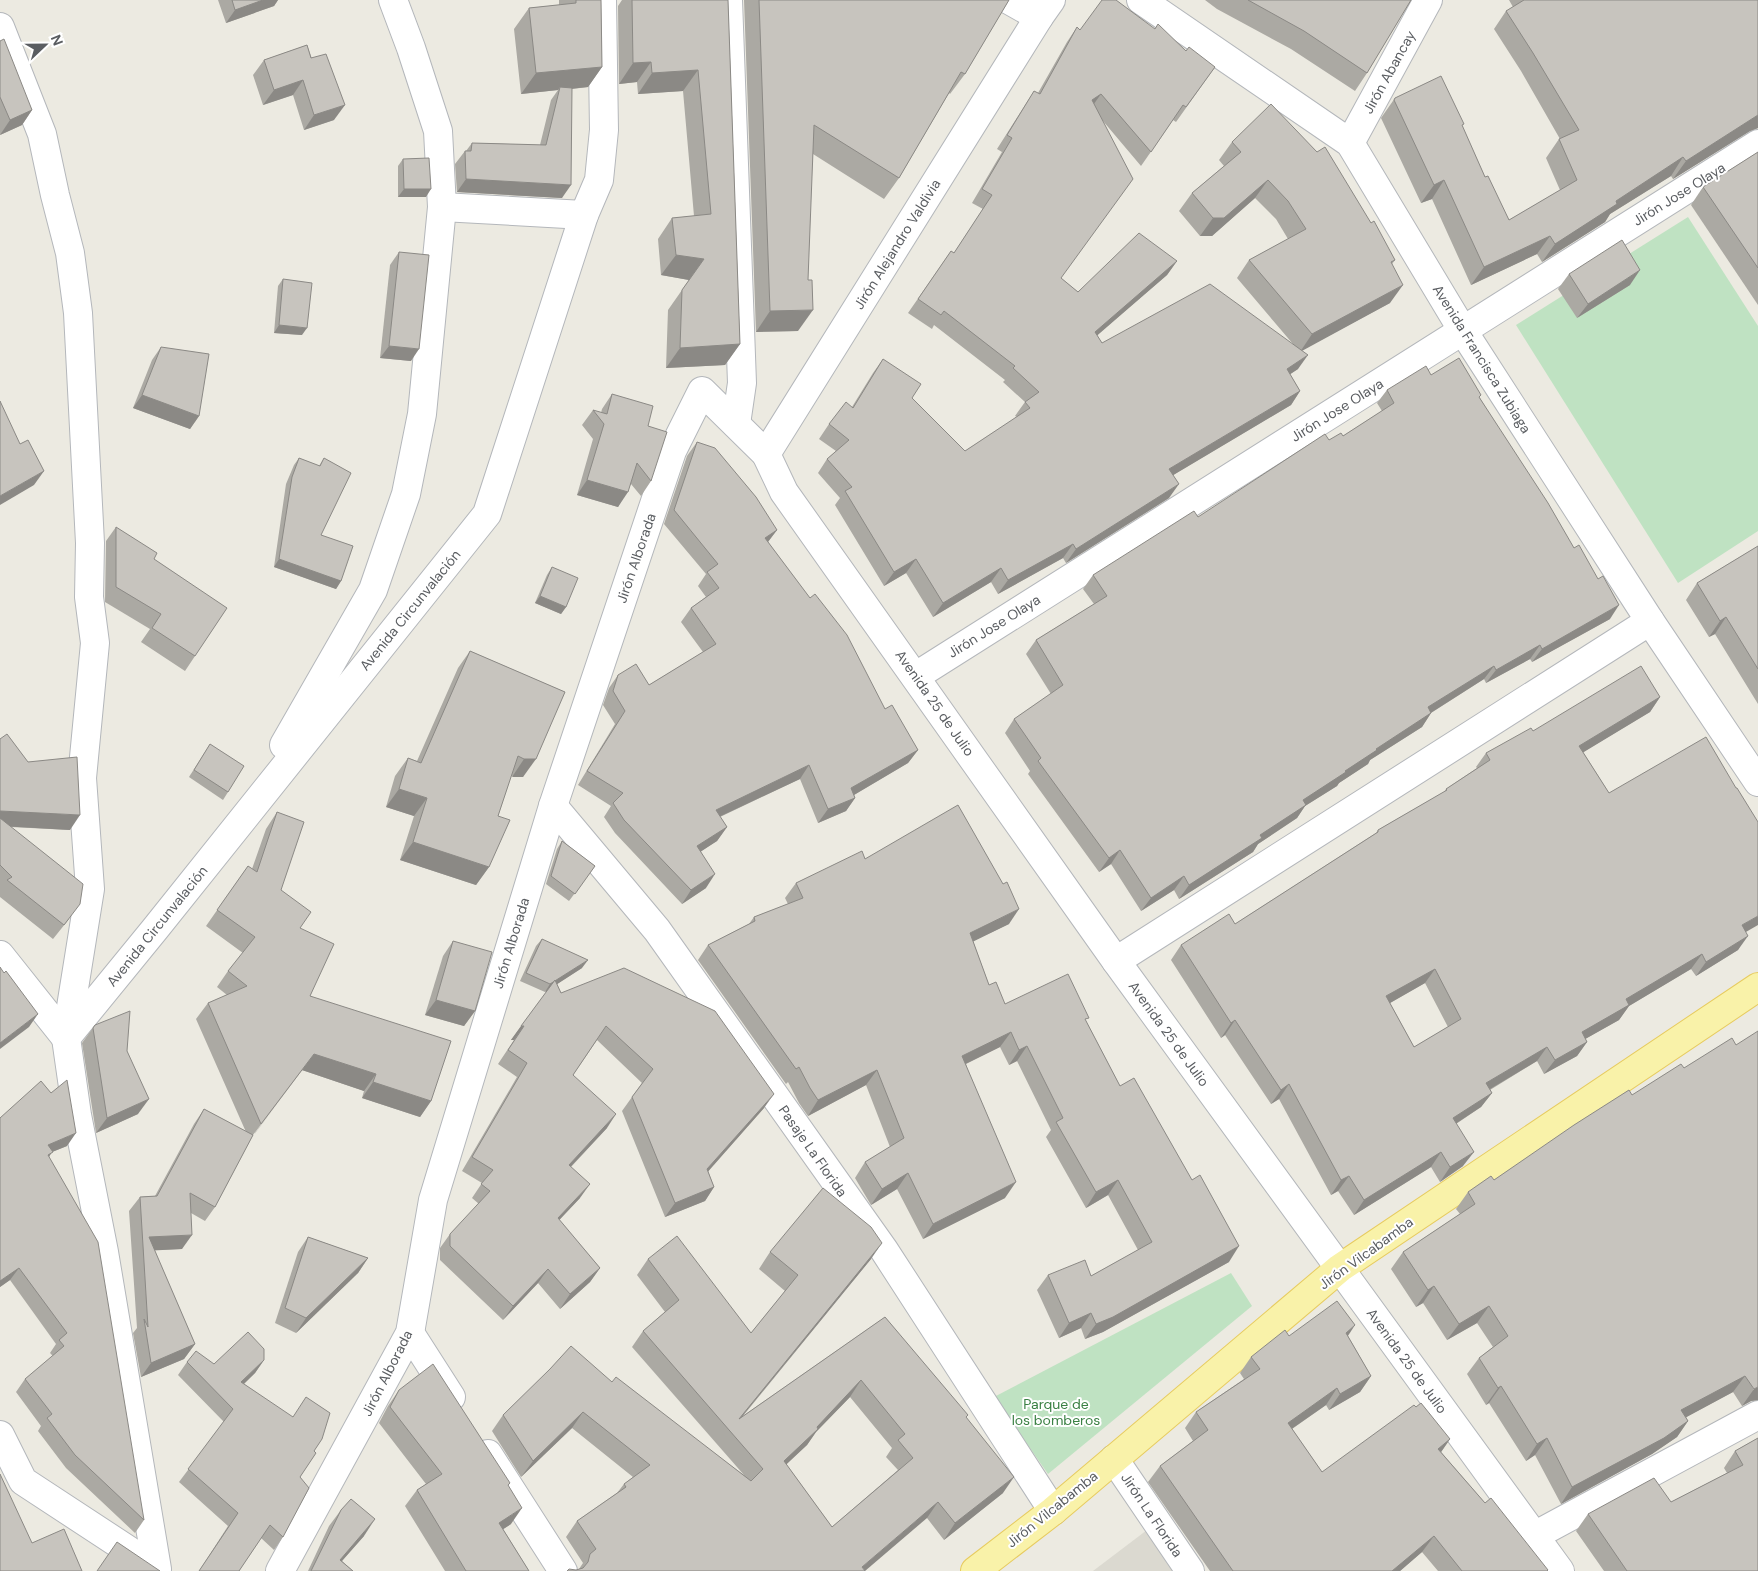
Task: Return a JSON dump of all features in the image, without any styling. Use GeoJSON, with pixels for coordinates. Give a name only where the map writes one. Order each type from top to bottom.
{"type":"FeatureCollection","features":[{"type":"Feature","properties":{"kind":"main road","name":"Jirón Vilcabamba"},"geometry":{"type":"LineString","coordinates":[[975,1571],[1053,1511],[1340,1268],[1758,987]]}},
{"type":"Feature","properties":{"kind":"street"},"geometry":{"type":"LineString","coordinates":[[235,828],[373,590],[406,494],[422,414],[442,207],[438,131],[393,0]]}},
{"type":"Feature","properties":{"kind":"street","name":"Avenida Circunvalación"},"geometry":{"type":"LineString","coordinates":[[66,1038],[156,929],[487,514],[584,215],[599,180],[604,130],[602,0]]}},
{"type":"Feature","properties":{"kind":"street"},"geometry":{"type":"LineString","coordinates":[[728,0],[742,383],[736,424]]}},
{"type":"Feature","properties":{"kind":"street"},"geometry":{"type":"LineString","coordinates":[[1010,0],[1045,9]]}},
{"type":"Feature","properties":{"kind":"street","name":"Avenida Francisca Zubiaga"},"geometry":{"type":"LineString","coordinates":[[1142,0],[1350,143],[1463,331],[1650,621],[1758,782]]}},
{"type":"Feature","properties":{"kind":"street","name":"Jirón Abancay"},"geometry":{"type":"LineString","coordinates":[[1350,143],[1428,0]]}},
{"type":"Feature","properties":{"kind":"street","name":"Jirón Alejandro Valdivia"},"geometry":{"type":"LineString","coordinates":[[766,454],[1045,9]]}},
{"type":"Feature","properties":{"kind":"street"},"geometry":{"type":"LineString","coordinates":[[0,27],[42,134],[70,253],[78,313],[90,543],[89,597],[95,643],[82,778],[90,890],[66,1038],[77,1115],[104,1252],[158,1570]]}},
{"type":"Feature","properties":{"kind":"street","name":"Jirón Jose Olaya"},"geometry":{"type":"LineString","coordinates":[[916,676],[1758,144]]}},
{"type":"Feature","properties":{"kind":"street"},"geometry":{"type":"LineString","coordinates":[[442,207],[584,215]]}},
{"type":"Feature","properties":{"kind":"street","name":"Jirón Alborada"},"geometry":{"type":"LineString","coordinates":[[280,1571],[410,1333],[433,1200],[553,806],[672,451],[702,390],[766,454]]}},
{"type":"Feature","properties":{"kind":"street","name":"Avenida 25 de Julio"},"geometry":{"type":"LineString","coordinates":[[766,454],[784,492],[1116,961],[1560,1571]]}},
{"type":"Feature","properties":{"kind":"street"},"geometry":{"type":"LineString","coordinates":[[1116,961],[1650,621]]}},
{"type":"Feature","properties":{"kind":"street","name":"Pasaje La Florida"},"geometry":{"type":"LineString","coordinates":[[553,806],[656,930],[884,1250],[1053,1511]]}},
{"type":"Feature","properties":{"kind":"street"},"geometry":{"type":"LineString","coordinates":[[0,955],[66,1038]]}},
{"type":"Feature","properties":{"kind":"street"},"geometry":{"type":"LineString","coordinates":[[410,1333],[563,1571]]}},
{"type":"Feature","properties":{"kind":"street"},"geometry":{"type":"LineString","coordinates":[[1534,1536],[1758,1416]]}},
{"type":"Feature","properties":{"kind":"street"},"geometry":{"type":"LineString","coordinates":[[0,1435],[22,1481],[158,1570]]}},
{"type":"Feature","properties":{"kind":"street","name":"Jirón La Florida"},"geometry":{"type":"LineString","coordinates":[[1114,1459],[1190,1571]]}},
{"type":"Feature","properties":{"kind":"shaded area"},"geometry":{"type":"Polygon","coordinates":[[[1151,1527],[1180,1571],[1093,1571],[1151,1527]]]}},
{"type":"Feature","properties":{"kind":"green space"},"geometry":{"type":"Polygon","coordinates":[[[1688,217],[1758,326],[1758,531],[1678,583],[1516,325],[1688,217]]]}},
{"type":"Feature","properties":{"kind":"green space","name":"Parque de los bomberos"},"geometry":{"type":"Polygon","coordinates":[[[1231,1273],[1252,1306],[1048,1474],[994,1397],[1231,1273]]]}},
{"type":"Feature","properties":{"kind":"building"},"geometry":{"type":"Polygon","coordinates":[[[232,0],[263,0],[235,10],[232,0]]]}},
{"type":"Feature","properties":{"kind":"building"},"geometry":{"type":"Polygon","coordinates":[[[576,0],[601,0],[602,67],[536,73],[529,8],[576,3],[576,0]]]}},
{"type":"Feature","properties":{"kind":"building"},"geometry":{"type":"Polygon","coordinates":[[[632,0],[728,0],[740,344],[680,348],[682,290],[704,259],[676,255],[672,218],[711,214],[698,70],[652,73],[651,62],[633,63],[632,0]]]}},
{"type":"Feature","properties":{"kind":"building"},"geometry":{"type":"Polygon","coordinates":[[[759,0],[1009,0],[965,74],[961,72],[899,178],[814,125],[808,280],[812,280],[813,310],[770,311],[759,0]]]}},
{"type":"Feature","properties":{"kind":"building"},"geometry":{"type":"Polygon","coordinates":[[[1102,0],[1116,0],[1155,29],[1158,24],[1186,51],[1189,47],[1215,67],[1186,107],[1183,105],[1151,152],[1101,94],[1092,100],[1133,179],[1061,278],[1078,292],[1139,233],[1177,261],[1095,332],[1102,343],[1210,284],[1308,355],[1287,369],[1300,391],[1169,469],[1179,484],[1076,549],[1073,544],[1008,580],[1001,568],[943,603],[916,559],[894,572],[845,491],[852,487],[827,459],[849,440],[829,424],[846,402],[853,408],[883,359],[921,384],[912,398],[965,451],[1030,408],[1025,402],[1039,392],[1013,368],[1015,366],[944,311],[941,315],[918,299],[951,251],[954,253],[992,195],[982,189],[1012,138],[1007,135],[1034,91],[1040,94],[1077,27],[1080,30],[1102,0]]]}},
{"type":"Feature","properties":{"kind":"building"},"geometry":{"type":"Polygon","coordinates":[[[1248,0],[1411,0],[1367,73],[1304,31],[1248,0]]]}},
{"type":"Feature","properties":{"kind":"building"},"geometry":{"type":"Polygon","coordinates":[[[1524,0],[1758,0],[1758,115],[1686,161],[1683,157],[1616,201],[1617,204],[1555,244],[1550,236],[1484,267],[1444,180],[1434,185],[1394,100],[1441,76],[1464,124],[1462,125],[1485,177],[1488,176],[1509,220],[1577,180],[1559,139],[1579,130],[1506,11],[1524,0]]]}},
{"type":"Feature","properties":{"kind":"building"},"geometry":{"type":"Polygon","coordinates":[[[4,39],[32,110],[10,120],[0,97],[0,41],[4,39]]]}},
{"type":"Feature","properties":{"kind":"building"},"geometry":{"type":"Polygon","coordinates":[[[307,45],[311,58],[326,54],[345,105],[314,115],[303,80],[274,90],[264,60],[307,45]]]}},
{"type":"Feature","properties":{"kind":"building"},"geometry":{"type":"Polygon","coordinates":[[[560,87],[572,88],[571,185],[466,179],[465,151],[471,151],[472,143],[546,145],[560,87]]]}},
{"type":"Feature","properties":{"kind":"building"},"geometry":{"type":"Polygon","coordinates":[[[1271,104],[1317,152],[1325,147],[1371,223],[1374,221],[1395,260],[1391,262],[1403,285],[1312,334],[1249,260],[1306,229],[1288,201],[1268,180],[1224,218],[1213,218],[1192,193],[1241,152],[1232,142],[1271,104]]]}},
{"type":"Feature","properties":{"kind":"building"},"geometry":{"type":"Polygon","coordinates":[[[1758,152],[1758,268],[1703,187],[1758,152]]]}},
{"type":"Feature","properties":{"kind":"building"},"geometry":{"type":"Polygon","coordinates":[[[429,158],[431,189],[404,189],[403,159],[429,158]]]}},
{"type":"Feature","properties":{"kind":"building"},"geometry":{"type":"Polygon","coordinates":[[[1622,240],[1640,270],[1588,304],[1569,274],[1622,240]]]}},
{"type":"Feature","properties":{"kind":"building"},"geometry":{"type":"Polygon","coordinates":[[[399,252],[429,255],[419,349],[389,346],[399,252]]]}},
{"type":"Feature","properties":{"kind":"building"},"geometry":{"type":"Polygon","coordinates":[[[283,279],[312,283],[307,328],[279,325],[283,279]]]}},
{"type":"Feature","properties":{"kind":"building"},"geometry":{"type":"Polygon","coordinates":[[[161,347],[209,354],[199,416],[142,395],[161,347]]]}},
{"type":"Feature","properties":{"kind":"building"},"geometry":{"type":"Polygon","coordinates":[[[1459,358],[1481,395],[1479,397],[1548,503],[1574,548],[1579,545],[1598,579],[1603,576],[1619,605],[1542,649],[1540,645],[1496,670],[1494,666],[1428,707],[1431,713],[1303,800],[1306,805],[1260,835],[1262,838],[1189,885],[1184,876],[1151,898],[1120,850],[1109,858],[1038,761],[1041,758],[1014,719],[1063,685],[1036,640],[1107,596],[1093,575],[1194,511],[1198,517],[1325,434],[1329,440],[1341,433],[1343,436],[1394,403],[1387,390],[1426,366],[1431,375],[1459,358]]]}},
{"type":"Feature","properties":{"kind":"building"},"geometry":{"type":"Polygon","coordinates":[[[612,394],[653,406],[648,426],[667,432],[651,481],[637,463],[628,492],[587,480],[604,424],[593,410],[607,414],[612,394]]]}},
{"type":"Feature","properties":{"kind":"building"},"geometry":{"type":"Polygon","coordinates":[[[0,401],[20,444],[28,440],[44,471],[0,496],[0,401]]]}},
{"type":"Feature","properties":{"kind":"building"},"geometry":{"type":"Polygon","coordinates":[[[697,442],[715,448],[756,497],[777,530],[765,538],[810,598],[815,594],[847,635],[885,709],[892,705],[918,750],[851,788],[855,798],[828,809],[809,765],[716,810],[727,827],[697,846],[715,874],[691,890],[624,820],[613,803],[623,793],[587,771],[625,711],[613,691],[618,675],[636,664],[649,685],[716,644],[691,608],[719,588],[707,572],[718,564],[674,510],[697,442]]]}},
{"type":"Feature","properties":{"kind":"building"},"geometry":{"type":"Polygon","coordinates":[[[299,458],[320,466],[324,458],[351,473],[321,535],[353,546],[341,581],[279,559],[292,477],[299,458]]]}},
{"type":"Feature","properties":{"kind":"building"},"geometry":{"type":"Polygon","coordinates":[[[116,527],[157,553],[154,559],[227,608],[195,656],[152,628],[161,614],[116,587],[116,527]]]}},
{"type":"Feature","properties":{"kind":"building"},"geometry":{"type":"Polygon","coordinates":[[[1758,546],[1758,669],[1726,617],[1720,621],[1697,583],[1758,546]]]}},
{"type":"Feature","properties":{"kind":"building"},"geometry":{"type":"Polygon","coordinates":[[[552,567],[578,578],[566,607],[540,596],[552,567]]]}},
{"type":"Feature","properties":{"kind":"building"},"geometry":{"type":"Polygon","coordinates":[[[470,651],[565,692],[536,759],[524,759],[518,756],[498,816],[510,820],[489,867],[413,842],[427,798],[399,789],[408,758],[421,763],[470,651]]]}},
{"type":"Feature","properties":{"kind":"building"},"geometry":{"type":"Polygon","coordinates":[[[1641,666],[1660,697],[1579,746],[1609,793],[1706,737],[1758,822],[1758,916],[1742,925],[1748,936],[1706,962],[1702,954],[1626,999],[1629,1005],[1582,1032],[1587,1042],[1555,1060],[1547,1047],[1486,1083],[1492,1093],[1453,1118],[1474,1152],[1450,1167],[1441,1152],[1364,1200],[1349,1176],[1341,1180],[1289,1084],[1281,1090],[1235,1020],[1231,1023],[1181,945],[1229,914],[1235,924],[1378,832],[1378,830],[1447,790],[1490,760],[1486,753],[1531,728],[1533,731],[1641,666]],[[1435,969],[1386,996],[1414,1047],[1461,1019],[1435,969]]]}},
{"type":"Feature","properties":{"kind":"building"},"geometry":{"type":"Polygon","coordinates":[[[7,734],[28,762],[77,757],[80,815],[0,811],[0,739],[7,734]]]}},
{"type":"Feature","properties":{"kind":"building"},"geometry":{"type":"Polygon","coordinates":[[[210,744],[244,766],[228,792],[194,770],[210,744]]]}},
{"type":"Feature","properties":{"kind":"building"},"geometry":{"type":"Polygon","coordinates":[[[958,805],[1003,884],[1007,882],[1019,909],[970,933],[989,985],[996,982],[1005,1004],[1068,974],[1089,1018],[1085,1019],[1120,1086],[1134,1078],[1192,1180],[1200,1175],[1239,1246],[1113,1317],[1096,1324],[1091,1313],[1069,1323],[1048,1275],[1085,1260],[1091,1276],[1152,1242],[1118,1180],[1096,1192],[1056,1122],[1063,1118],[1027,1046],[1019,1050],[1011,1032],[962,1056],[1016,1182],[933,1224],[908,1173],[882,1189],[865,1162],[904,1138],[877,1070],[818,1100],[799,1067],[796,1069],[708,945],[755,921],[754,917],[803,898],[796,883],[862,851],[865,859],[958,805]]]}},
{"type":"Feature","properties":{"kind":"building"},"geometry":{"type":"Polygon","coordinates":[[[277,812],[304,822],[281,890],[311,912],[300,928],[334,944],[310,996],[451,1041],[431,1101],[373,1082],[376,1074],[314,1054],[261,1124],[208,1003],[247,986],[228,971],[255,937],[217,910],[248,866],[257,872],[277,812]]]}},
{"type":"Feature","properties":{"kind":"building"},"geometry":{"type":"Polygon","coordinates":[[[0,818],[83,884],[80,904],[64,925],[7,880],[12,877],[0,865],[0,818]]]}},
{"type":"Feature","properties":{"kind":"building"},"geometry":{"type":"Polygon","coordinates":[[[562,841],[595,866],[575,894],[551,876],[562,841]]]}},
{"type":"Feature","properties":{"kind":"building"},"geometry":{"type":"Polygon","coordinates":[[[542,939],[588,960],[550,984],[526,973],[542,939]]]}},
{"type":"Feature","properties":{"kind":"building"},"geometry":{"type":"Polygon","coordinates":[[[453,941],[492,952],[475,1011],[436,1000],[453,941]]]}},
{"type":"Feature","properties":{"kind":"building"},"geometry":{"type":"Polygon","coordinates":[[[0,967],[4,973],[6,971],[38,1014],[0,1043],[0,967]]]}},
{"type":"Feature","properties":{"kind":"building"},"geometry":{"type":"Polygon","coordinates":[[[624,968],[715,1011],[774,1094],[707,1169],[714,1187],[675,1203],[632,1097],[653,1069],[606,1026],[573,1075],[616,1114],[569,1165],[590,1184],[558,1218],[600,1268],[570,1294],[548,1269],[513,1306],[450,1246],[450,1234],[490,1191],[481,1184],[493,1170],[472,1157],[527,1063],[508,1050],[524,1026],[521,1026],[555,980],[561,993],[624,968]]]}},
{"type":"Feature","properties":{"kind":"building"},"geometry":{"type":"Polygon","coordinates":[[[130,1011],[127,1051],[149,1099],[107,1118],[93,1028],[95,1025],[130,1011]]]}},
{"type":"Feature","properties":{"kind":"building"},"geometry":{"type":"Polygon","coordinates":[[[1758,1031],[1758,1387],[1754,1389],[1745,1376],[1681,1410],[1688,1421],[1664,1438],[1572,1487],[1547,1438],[1537,1444],[1501,1386],[1498,1388],[1479,1358],[1508,1336],[1489,1306],[1459,1324],[1434,1286],[1428,1290],[1403,1252],[1475,1204],[1468,1192],[1491,1176],[1494,1180],[1629,1090],[1632,1095],[1681,1064],[1684,1068],[1732,1038],[1736,1045],[1758,1031]]]}},
{"type":"Feature","properties":{"kind":"building"},"geometry":{"type":"Polygon","coordinates":[[[67,1080],[76,1133],[48,1145],[53,1152],[48,1155],[98,1242],[144,1520],[75,1455],[47,1418],[52,1414],[25,1379],[64,1346],[59,1340],[67,1333],[19,1268],[0,1281],[0,1118],[41,1081],[51,1093],[67,1080]]]}},
{"type":"Feature","properties":{"kind":"building"},"geometry":{"type":"Polygon","coordinates":[[[204,1109],[253,1135],[215,1207],[190,1193],[192,1235],[149,1237],[195,1344],[151,1363],[144,1319],[148,1327],[140,1197],[157,1196],[204,1109]]]}},
{"type":"Feature","properties":{"kind":"building"},"geometry":{"type":"Polygon","coordinates":[[[823,1188],[871,1227],[882,1243],[739,1419],[885,1317],[968,1415],[966,1417],[1014,1477],[955,1523],[938,1502],[862,1567],[865,1571],[567,1571],[569,1569],[583,1568],[588,1562],[590,1554],[596,1549],[577,1521],[626,1487],[624,1484],[650,1465],[583,1412],[533,1461],[503,1415],[571,1346],[612,1382],[616,1377],[751,1481],[763,1469],[643,1331],[679,1300],[648,1259],[677,1236],[751,1333],[798,1275],[770,1252],[823,1188]],[[861,1380],[817,1427],[818,1429],[784,1461],[832,1527],[913,1458],[898,1440],[905,1434],[861,1380]]]}},
{"type":"Feature","properties":{"kind":"building"},"geometry":{"type":"Polygon","coordinates":[[[308,1237],[368,1258],[306,1318],[285,1308],[308,1237]]]}},
{"type":"Feature","properties":{"kind":"building"},"geometry":{"type":"Polygon","coordinates":[[[1337,1301],[1355,1325],[1346,1333],[1371,1376],[1340,1394],[1337,1388],[1288,1423],[1322,1472],[1414,1405],[1416,1407],[1421,1403],[1450,1439],[1438,1449],[1485,1503],[1491,1498],[1547,1571],[1462,1571],[1434,1536],[1392,1571],[1233,1571],[1160,1466],[1208,1430],[1196,1412],[1260,1369],[1251,1357],[1285,1330],[1289,1336],[1337,1301]]]}},
{"type":"Feature","properties":{"kind":"building"},"geometry":{"type":"Polygon","coordinates":[[[248,1332],[264,1349],[264,1360],[241,1382],[293,1417],[306,1397],[330,1413],[322,1439],[314,1451],[316,1453],[300,1477],[309,1488],[283,1537],[270,1525],[239,1571],[199,1571],[238,1513],[188,1469],[233,1409],[187,1362],[196,1351],[214,1364],[248,1332]]]}},
{"type":"Feature","properties":{"kind":"building"},"geometry":{"type":"Polygon","coordinates":[[[433,1364],[510,1483],[508,1485],[522,1508],[499,1523],[529,1571],[466,1571],[417,1490],[442,1474],[390,1407],[399,1390],[433,1364]]]}},
{"type":"Feature","properties":{"kind":"building"},"geometry":{"type":"Polygon","coordinates":[[[1758,1438],[1758,1571],[1627,1571],[1588,1514],[1654,1478],[1671,1502],[1743,1465],[1735,1451],[1758,1438]]]}},
{"type":"Feature","properties":{"kind":"building"},"geometry":{"type":"Polygon","coordinates":[[[0,1474],[32,1543],[64,1529],[82,1571],[0,1571],[0,1474]]]}},
{"type":"Feature","properties":{"kind":"building"},"geometry":{"type":"Polygon","coordinates":[[[351,1499],[375,1519],[340,1560],[353,1571],[311,1571],[341,1510],[351,1499]]]}},
{"type":"Feature","properties":{"kind":"building"},"geometry":{"type":"Polygon","coordinates":[[[117,1542],[160,1571],[97,1571],[117,1542]]]}}]}
